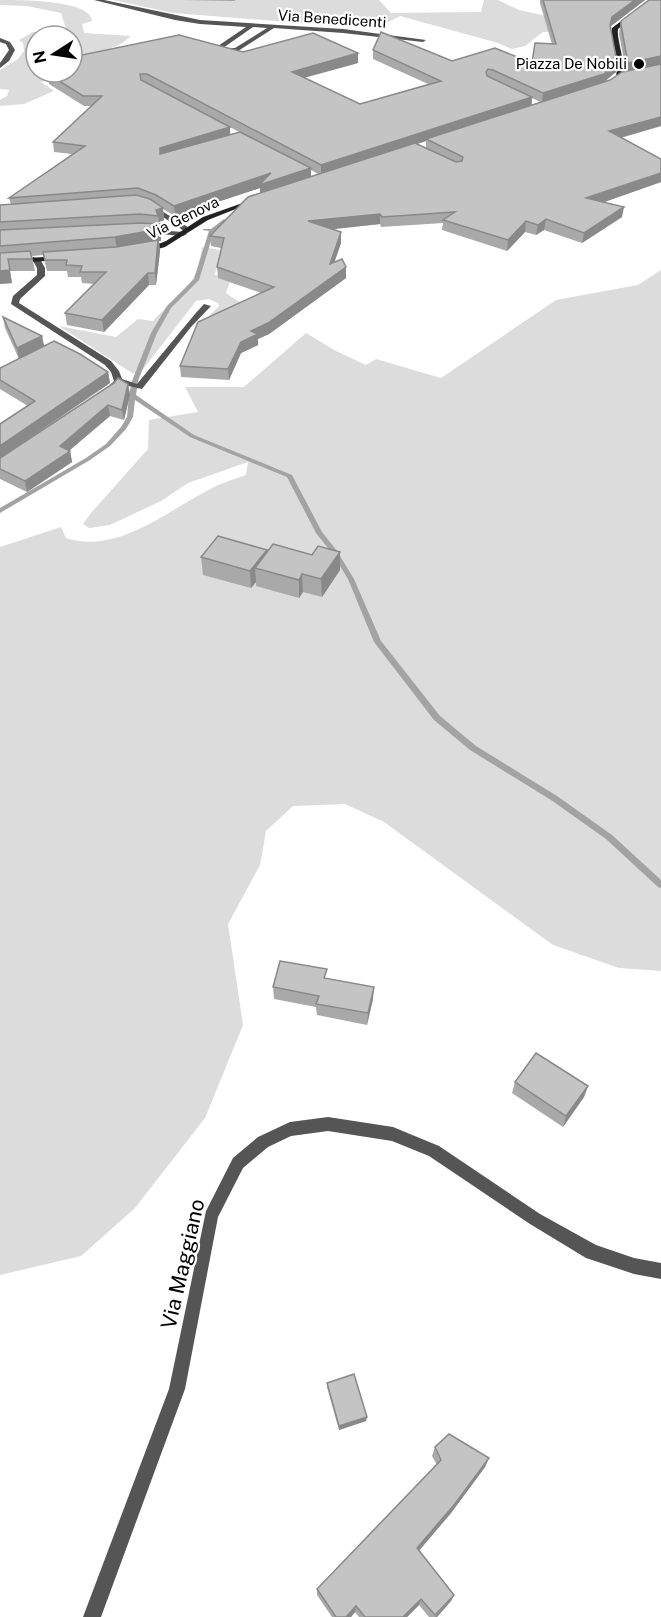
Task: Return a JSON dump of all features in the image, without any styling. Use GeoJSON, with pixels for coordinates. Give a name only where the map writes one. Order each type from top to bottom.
{"type":"FeatureCollection","features":[{"type":"Feature","properties":{"kind":"main road"},"geometry":{"type":"LineString","coordinates":[[606,86],[619,78],[622,67],[614,34],[615,28],[652,0]]}},
{"type":"Feature","properties":{"kind":"main road","name":"Via Genova"},"geometry":{"type":"LineString","coordinates":[[139,251],[157,248],[218,213],[264,198]]}},
{"type":"Feature","properties":{"kind":"main road"},"geometry":{"type":"LineString","coordinates":[[0,262],[71,257]]}},
{"type":"Feature","properties":{"kind":"street","name":"Via Benedicenti"},"geometry":{"type":"LineString","coordinates":[[97,0],[175,18],[423,40]]}},
{"type":"Feature","properties":{"kind":"street"},"geometry":{"type":"LineString","coordinates":[[252,25],[217,49],[236,50],[272,27]]}},
{"type":"Feature","properties":{"kind":"street"},"geometry":{"type":"LineString","coordinates":[[0,40],[8,43],[12,50],[8,60],[0,66]]}},
{"type":"Feature","properties":{"kind":"street"},"geometry":{"type":"LineString","coordinates":[[619,78],[630,75]]}},
{"type":"Feature","properties":{"kind":"street"},"geometry":{"type":"LineString","coordinates":[[139,203],[154,208],[185,231]]}},
{"type":"Feature","properties":{"kind":"street"},"geometry":{"type":"LineString","coordinates":[[132,231],[185,231]]}},
{"type":"Feature","properties":{"kind":"street"},"geometry":{"type":"LineString","coordinates":[[36,259],[41,268],[41,276],[16,298],[15,303],[108,363],[115,371],[118,381]]}},
{"type":"Feature","properties":{"kind":"street"},"geometry":{"type":"LineString","coordinates":[[118,381],[134,385],[160,363],[177,338],[207,306]]}},
{"type":"Feature","properties":{"kind":"street"},"geometry":{"type":"LineString","coordinates":[[60,344],[70,339]]}},
{"type":"Feature","properties":{"kind":"street"},"geometry":{"type":"LineString","coordinates":[[102,396],[118,381]]}},
{"type":"Feature","properties":{"kind":"street","name":"Via Maggiano"},"geometry":{"type":"LineString","coordinates":[[92,1617],[177,1389],[211,1216],[238,1163],[263,1142],[290,1129],[328,1124],[393,1134],[434,1151],[534,1219],[592,1252],[634,1266],[661,1271]]}},
{"type":"Feature","properties":{"kind":"shaded area"},"geometry":{"type":"Polygon","coordinates":[[[0,0],[39,1],[69,5],[89,14],[92,21],[82,24],[64,24],[61,13],[27,6],[0,5],[0,0]]]}},
{"type":"Feature","properties":{"kind":"shaded area"},"geometry":{"type":"Polygon","coordinates":[[[113,0],[379,0],[391,13],[481,12],[484,0],[498,0],[519,10],[579,23],[573,32],[543,32],[525,46],[512,49],[400,16],[379,27],[315,24],[173,13],[113,0]]]}},
{"type":"Feature","properties":{"kind":"shaded area"},"geometry":{"type":"Polygon","coordinates":[[[84,33],[131,36],[121,44],[84,59],[84,33]]]}},
{"type":"Feature","properties":{"kind":"shaded area"},"geometry":{"type":"Polygon","coordinates":[[[24,51],[24,84],[44,84],[54,91],[24,104],[0,106],[0,100],[7,96],[9,90],[0,89],[0,70],[18,59],[24,51]]]}},
{"type":"Feature","properties":{"kind":"shaded area"},"geometry":{"type":"Polygon","coordinates":[[[202,247],[220,250],[215,275],[232,276],[226,293],[241,303],[208,317],[219,306],[218,303],[209,299],[196,301],[140,373],[132,373],[59,326],[116,337],[138,319],[153,321],[191,282],[196,273],[202,247]]]}},
{"type":"Feature","properties":{"kind":"shaded area"},"geometry":{"type":"Polygon","coordinates":[[[661,270],[661,971],[619,968],[553,945],[384,822],[345,804],[293,806],[266,831],[260,865],[228,924],[243,1025],[205,1118],[135,1208],[81,1256],[0,1275],[0,547],[61,527],[66,538],[84,542],[120,537],[138,530],[213,488],[246,475],[248,462],[188,483],[161,501],[110,525],[89,528],[83,524],[148,449],[149,420],[198,412],[185,387],[244,387],[306,333],[366,365],[376,359],[441,378],[556,300],[638,285],[661,270]]]}},
{"type":"Feature","properties":{"kind":"building"},"geometry":{"type":"Polygon","coordinates":[[[543,0],[635,0],[612,17],[610,25],[617,62],[604,74],[543,93],[488,69],[487,76],[532,97],[321,165],[147,74],[140,74],[141,80],[230,127],[160,148],[160,154],[240,132],[311,168],[259,185],[271,173],[174,206],[138,188],[9,198],[85,146],[53,142],[102,96],[83,96],[64,84],[84,84],[84,55],[179,35],[243,52],[313,33],[358,53],[292,72],[360,104],[441,81],[373,50],[381,32],[452,61],[495,48],[532,63],[535,43],[556,44],[543,0]]]}},
{"type":"Feature","properties":{"kind":"building"},"geometry":{"type":"Polygon","coordinates":[[[649,0],[661,0],[661,56],[628,63],[621,21],[649,0]]]}},
{"type":"Feature","properties":{"kind":"building"},"geometry":{"type":"Polygon","coordinates":[[[661,64],[661,117],[609,131],[661,159],[661,173],[586,198],[624,207],[584,233],[546,219],[538,225],[526,221],[508,240],[443,220],[455,212],[382,217],[380,214],[308,221],[341,232],[330,264],[342,259],[346,267],[268,323],[251,331],[258,334],[241,342],[228,369],[180,366],[198,322],[274,287],[217,267],[224,238],[210,236],[248,197],[415,143],[456,162],[462,161],[463,157],[426,139],[610,80],[622,72],[661,64]]]}},
{"type":"Feature","properties":{"kind":"building"},"geometry":{"type":"Polygon","coordinates":[[[136,195],[150,199],[163,208],[156,210],[158,216],[140,214],[0,222],[0,205],[136,195]]]}},
{"type":"Feature","properties":{"kind":"building"},"geometry":{"type":"Polygon","coordinates":[[[160,224],[159,229],[115,237],[0,246],[0,230],[160,224]]]}},
{"type":"Feature","properties":{"kind":"building"},"geometry":{"type":"Polygon","coordinates":[[[158,240],[155,273],[148,273],[102,320],[65,313],[106,272],[80,272],[82,266],[66,265],[67,260],[45,260],[43,252],[116,247],[158,240]]]}},
{"type":"Feature","properties":{"kind":"building"},"geometry":{"type":"Polygon","coordinates":[[[30,251],[32,259],[8,259],[10,270],[0,271],[0,253],[30,251]]]}},
{"type":"Feature","properties":{"kind":"building"},"geometry":{"type":"Polygon","coordinates":[[[3,317],[42,336],[17,348],[3,317]]]}},
{"type":"Feature","properties":{"kind":"building"},"geometry":{"type":"Polygon","coordinates":[[[54,341],[108,372],[0,446],[0,424],[35,401],[0,380],[0,368],[54,341]]]}},
{"type":"Feature","properties":{"kind":"building"},"geometry":{"type":"Polygon","coordinates":[[[118,378],[128,384],[122,410],[108,405],[60,446],[70,451],[25,481],[0,469],[0,458],[114,383],[118,378]]]}},
{"type":"Feature","properties":{"kind":"building"},"geometry":{"type":"Polygon","coordinates":[[[218,536],[267,550],[250,571],[201,557],[218,536]]]}},
{"type":"Feature","properties":{"kind":"building"},"geometry":{"type":"Polygon","coordinates":[[[273,544],[312,555],[318,546],[340,552],[321,579],[302,574],[299,580],[255,568],[273,544]]]}},
{"type":"Feature","properties":{"kind":"building"},"geometry":{"type":"Polygon","coordinates":[[[280,961],[327,969],[324,978],[374,987],[368,1013],[316,1004],[319,996],[273,987],[280,961]]]}},
{"type":"Feature","properties":{"kind":"building"},"geometry":{"type":"Polygon","coordinates":[[[536,1053],[588,1086],[566,1116],[515,1082],[536,1053]]]}},
{"type":"Feature","properties":{"kind":"building"},"geometry":{"type":"Polygon","coordinates":[[[354,1374],[367,1417],[339,1426],[327,1383],[354,1374]]]}},
{"type":"Feature","properties":{"kind":"building"},"geometry":{"type":"Polygon","coordinates":[[[449,1434],[489,1458],[454,1505],[417,1548],[454,1595],[435,1615],[421,1599],[403,1617],[365,1617],[356,1606],[346,1617],[336,1617],[317,1589],[441,1460],[435,1447],[449,1434]]]}},
{"type":"Feature","properties":{"kind":"waterway"},"geometry":{"type":"LineString","coordinates":[[182,0],[234,0]]}},
{"type":"Feature","properties":{"kind":"waterway"},"geometry":{"type":"LineString","coordinates":[[212,230],[226,220]]}},
{"type":"Feature","properties":{"kind":"waterway"},"geometry":{"type":"LineString","coordinates":[[204,230],[212,230]]}},
{"type":"Feature","properties":{"kind":"waterway"},"geometry":{"type":"LineString","coordinates":[[133,396],[135,381],[154,333],[169,307],[196,280],[212,230]]}},
{"type":"Feature","properties":{"kind":"waterway"},"geometry":{"type":"LineString","coordinates":[[0,511],[108,445],[124,428],[130,417],[133,396]]}},
{"type":"Feature","properties":{"kind":"waterway"},"geometry":{"type":"LineString","coordinates":[[133,396],[192,436],[290,476],[319,533],[335,552],[351,579],[378,642],[437,718],[473,748],[554,798],[609,837],[661,885]]}},
{"type":"Feature","properties":{"kind":"place","name":"Piazza De Nobili"},"geometry":{"type":"Point","coordinates":[639,64]}}]}
